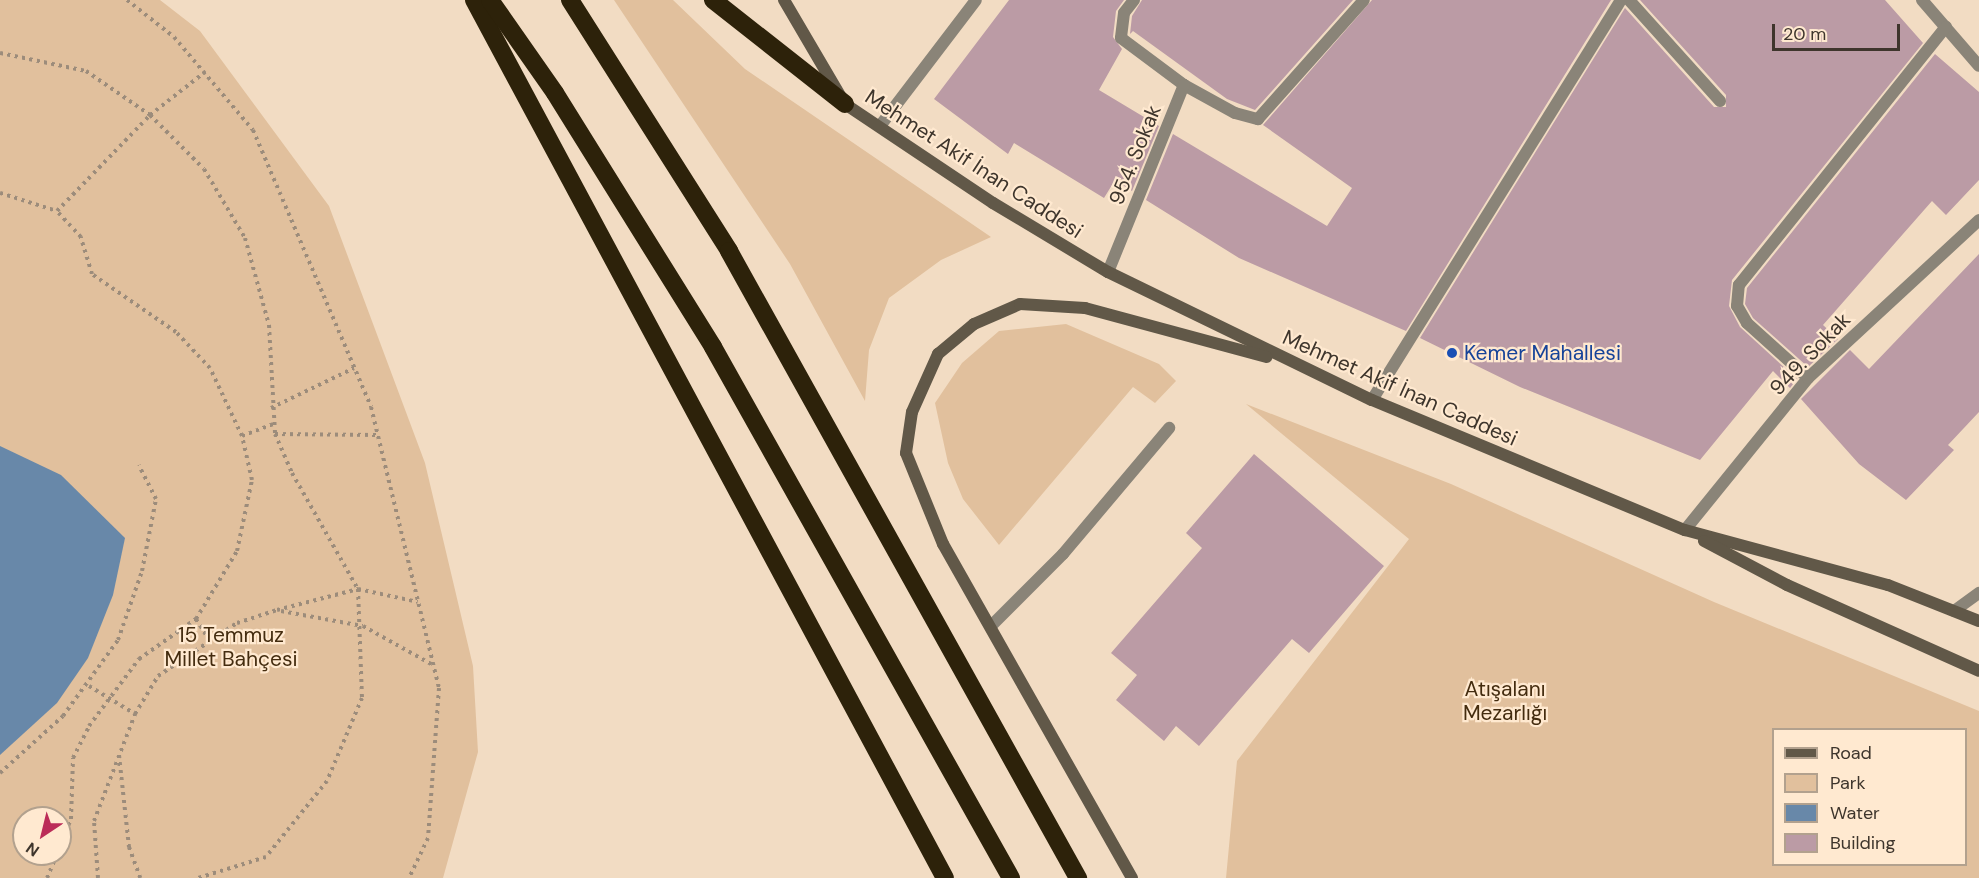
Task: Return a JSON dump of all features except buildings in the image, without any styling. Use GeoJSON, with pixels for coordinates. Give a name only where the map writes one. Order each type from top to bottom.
{"type":"FeatureCollection","features":[{"type":"Feature","properties":{"kind":"highway"},"geometry":{"type":"LineString","coordinates":[[474,0],[945,878]]}},
{"type":"Feature","properties":{"kind":"highway"},"geometry":{"type":"LineString","coordinates":[[490,0],[555,93],[713,347],[1011,878]]}},
{"type":"Feature","properties":{"kind":"highway"},"geometry":{"type":"LineString","coordinates":[[570,0],[729,251],[1078,878]]}},
{"type":"Feature","properties":{"kind":"highway"},"geometry":{"type":"LineString","coordinates":[[713,0],[845,104]]}},
{"type":"Feature","properties":{"kind":"main road"},"geometry":{"type":"LineString","coordinates":[[784,0],[845,104]]}},
{"type":"Feature","properties":{"kind":"main road","name":"Mehmet Akif İnan Caddesi"},"geometry":{"type":"LineString","coordinates":[[845,104],[993,203],[1108,272],[1288,362],[1372,400],[1685,530],[1888,585],[1979,621]]}},
{"type":"Feature","properties":{"kind":"main road"},"geometry":{"type":"LineString","coordinates":[[1132,878],[943,544],[906,453],[912,412],[938,354],[974,324],[1020,304],[1085,308],[1288,362]]}},
{"type":"Feature","properties":{"kind":"main road"},"geometry":{"type":"LineString","coordinates":[[1685,530],[1787,585],[1979,671]]}},
{"type":"Feature","properties":{"kind":"street"},"geometry":{"type":"LineString","coordinates":[[880,126],[976,0]]}},
{"type":"Feature","properties":{"kind":"street"},"geometry":{"type":"LineString","coordinates":[[1134,0],[1124,13],[1121,38],[1184,85],[1235,113],[1258,119],[1364,0]]}},
{"type":"Feature","properties":{"kind":"street"},"geometry":{"type":"LineString","coordinates":[[1372,400],[1621,0]]}},
{"type":"Feature","properties":{"kind":"street"},"geometry":{"type":"LineString","coordinates":[[1629,0],[1720,101]]}},
{"type":"Feature","properties":{"kind":"street"},"geometry":{"type":"LineString","coordinates":[[1922,0],[1979,66]]}},
{"type":"Feature","properties":{"kind":"street"},"geometry":{"type":"LineString","coordinates":[[1809,378],[1747,323],[1737,306],[1739,285],[1946,27]]}},
{"type":"Feature","properties":{"kind":"street","name":"954. Sokak"},"geometry":{"type":"LineString","coordinates":[[1108,272],[1184,85]]}},
{"type":"Feature","properties":{"kind":"street","name":"949. Sokak"},"geometry":{"type":"LineString","coordinates":[[1685,530],[1809,378],[1979,220]]}},
{"type":"Feature","properties":{"kind":"street"},"geometry":{"type":"LineString","coordinates":[[991,626],[1063,554],[1169,428]]}},
{"type":"Feature","properties":{"kind":"street"},"geometry":{"type":"LineString","coordinates":[[1954,611],[1979,593]]}},
{"type":"Feature","properties":{"kind":"path"},"geometry":{"type":"LineString","coordinates":[[127,0],[174,38],[253,129],[354,368],[377,435],[439,688],[428,838],[409,878]]}},
{"type":"Feature","properties":{"kind":"path"},"geometry":{"type":"LineString","coordinates":[[0,53],[86,71],[150,115],[204,169],[245,238],[269,324],[271,408],[275,434],[292,473],[358,589],[363,626],[362,698],[327,781],[266,857],[198,878]]}},
{"type":"Feature","properties":{"kind":"path"},"geometry":{"type":"LineString","coordinates":[[57,211],[150,115],[205,72]]}},
{"type":"Feature","properties":{"kind":"path"},"geometry":{"type":"LineString","coordinates":[[0,193],[57,211],[81,237],[92,274],[176,332],[210,368],[242,435],[252,480],[237,551],[196,618],[139,659],[111,697],[73,758],[71,806]]}},
{"type":"Feature","properties":{"kind":"path"},"geometry":{"type":"LineString","coordinates":[[271,408],[354,368]]}},
{"type":"Feature","properties":{"kind":"path"},"geometry":{"type":"LineString","coordinates":[[242,435],[274,424]]}},
{"type":"Feature","properties":{"kind":"path"},"geometry":{"type":"LineString","coordinates":[[275,434],[377,435]]}},
{"type":"Feature","properties":{"kind":"path"},"geometry":{"type":"LineString","coordinates":[[0,773],[63,716],[89,686],[118,640],[142,571],[156,499],[139,465]]}},
{"type":"Feature","properties":{"kind":"path"},"geometry":{"type":"LineString","coordinates":[[98,878],[94,821],[135,714],[158,676],[237,622],[278,610],[358,589],[418,602]]}},
{"type":"Feature","properties":{"kind":"path"},"geometry":{"type":"LineString","coordinates":[[278,610],[363,626],[433,665]]}},
{"type":"Feature","properties":{"kind":"path"},"geometry":{"type":"LineString","coordinates":[[196,618],[210,641]]}},
{"type":"Feature","properties":{"kind":"path"},"geometry":{"type":"LineString","coordinates":[[89,686],[111,697],[135,714]]}},
{"type":"Feature","properties":{"kind":"path"},"geometry":{"type":"LineString","coordinates":[[119,755],[129,847],[140,878]]}},
{"type":"Feature","properties":{"kind":"green space","name":"15 Temmuz Millet Bahçesi"},"geometry":{"type":"Polygon","coordinates":[[[0,0],[160,0],[200,31],[329,206],[425,463],[473,666],[478,752],[443,878],[0,878],[0,0]]]}},
{"type":"Feature","properties":{"kind":"green space"},"geometry":{"type":"Polygon","coordinates":[[[614,0],[673,0],[745,69],[991,237],[941,260],[889,298],[869,350],[865,401],[790,264],[614,0]]]}},
{"type":"Feature","properties":{"kind":"green space"},"geometry":{"type":"Polygon","coordinates":[[[1066,324],[1159,364],[1176,381],[1155,403],[1133,387],[999,545],[963,499],[948,463],[935,403],[962,363],[999,331],[1066,324]]]}},
{"type":"Feature","properties":{"kind":"green space","name":"Atışalanı Mezarlığı"},"geometry":{"type":"Polygon","coordinates":[[[1246,404],[1451,484],[1714,602],[1979,711],[1979,878],[1226,878],[1237,761],[1409,539],[1246,404]]]}},
{"type":"Feature","properties":{"kind":"water"},"geometry":{"type":"Polygon","coordinates":[[[0,446],[61,475],[125,538],[113,595],[88,658],[57,703],[0,755],[0,446]]]}},
{"type":"Feature","properties":{"kind":"place","name":"Kemer Mahallesi"},"geometry":{"type":"Point","coordinates":[1452,353]}}]}
